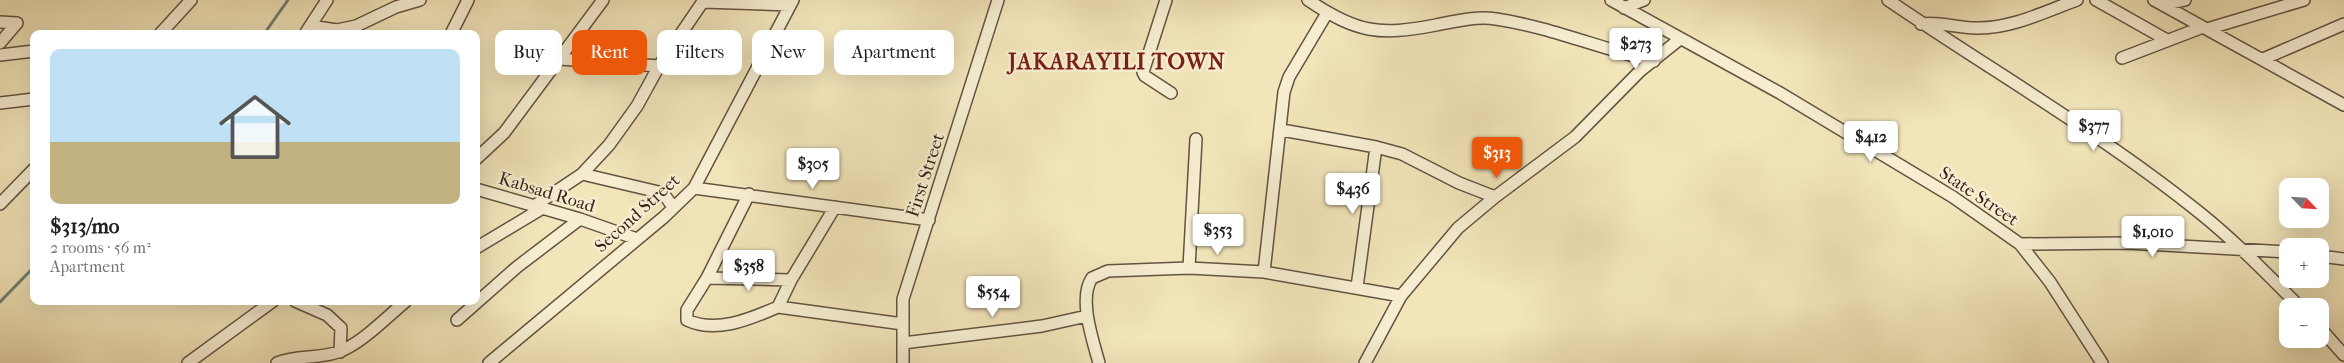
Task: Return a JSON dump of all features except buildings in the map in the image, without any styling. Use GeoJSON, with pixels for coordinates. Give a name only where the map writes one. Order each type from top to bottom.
{"type":"FeatureCollection","features":[{"type":"Feature","properties":{"kind":"street"},"geometry":{"type":"LineString","coordinates":[[164,30],[191,0]]}},
{"type":"Feature","properties":{"kind":"street"},"geometry":{"type":"LineString","coordinates":[[307,30],[327,0]]}},
{"type":"Feature","properties":{"kind":"street"},"geometry":{"type":"LineString","coordinates":[[307,30],[336,30],[356,26],[396,7],[420,0]]}},
{"type":"Feature","properties":{"kind":"street"},"geometry":{"type":"LineString","coordinates":[[453,30],[468,0]]}},
{"type":"Feature","properties":{"kind":"street"},"geometry":{"type":"LineString","coordinates":[[562,56],[603,0]]}},
{"type":"Feature","properties":{"kind":"street","name":"First Street"},"geometry":{"type":"LineString","coordinates":[[903,363],[903,299],[998,0]]}},
{"type":"Feature","properties":{"kind":"street"},"geometry":{"type":"LineString","coordinates":[[1166,0],[1143,72],[1171,93]]}},
{"type":"Feature","properties":{"kind":"street"},"geometry":{"type":"LineString","coordinates":[[1308,0],[1326,13],[1353,27],[1384,33],[1478,17],[1496,19],[1560,34],[1622,55],[1654,61]]}},
{"type":"Feature","properties":{"kind":"street","name":"State Street"},"geometry":{"type":"LineString","coordinates":[[1611,0],[1780,93],[1953,197],[2020,244],[2050,282],[2102,363]]}},
{"type":"Feature","properties":{"kind":"street"},"geometry":{"type":"LineString","coordinates":[[1624,8],[1644,0]]}},
{"type":"Feature","properties":{"kind":"street"},"geometry":{"type":"LineString","coordinates":[[1888,0],[2123,156],[2200,212],[2242,249],[2292,298]]}},
{"type":"Feature","properties":{"kind":"street"},"geometry":{"type":"LineString","coordinates":[[1922,24],[1938,22],[1986,28],[2038,16],[2076,0]]}},
{"type":"Feature","properties":{"kind":"street"},"geometry":{"type":"LineString","coordinates":[[2096,0],[2167,40]]}},
{"type":"Feature","properties":{"kind":"street"},"geometry":{"type":"LineString","coordinates":[[2158,2],[2185,0]]}},
{"type":"Feature","properties":{"kind":"street"},"geometry":{"type":"LineString","coordinates":[[2122,58],[2167,40],[2304,0]]}},
{"type":"Feature","properties":{"kind":"street"},"geometry":{"type":"LineString","coordinates":[[683,30],[703,1],[792,2]]}},
{"type":"Feature","properties":{"kind":"street","name":"Second Street"},"geometry":{"type":"LineString","coordinates":[[488,363],[637,239],[694,188],[792,2]]}},
{"type":"Feature","properties":{"kind":"street"},"geometry":{"type":"LineString","coordinates":[[2158,2],[2342,101]]}},
{"type":"Feature","properties":{"kind":"street"},"geometry":{"type":"LineString","coordinates":[[1264,272],[1282,130],[1284,92],[1289,77],[1326,13]]}},
{"type":"Feature","properties":{"kind":"street"},"geometry":{"type":"LineString","coordinates":[[0,22],[17,23],[0,43]]}},
{"type":"Feature","properties":{"kind":"street"},"geometry":{"type":"LineString","coordinates":[[2263,59],[2344,24]]}},
{"type":"Feature","properties":{"kind":"street"},"geometry":{"type":"LineString","coordinates":[[1366,363],[1401,296],[1458,228],[1495,197],[1575,137],[1640,71],[1680,39]]}},
{"type":"Feature","properties":{"kind":"street"},"geometry":{"type":"LineString","coordinates":[[0,55],[30,51]]}},
{"type":"Feature","properties":{"kind":"street"},"geometry":{"type":"LineString","coordinates":[[1622,55],[1640,71]]}},
{"type":"Feature","properties":{"kind":"street"},"geometry":{"type":"LineString","coordinates":[[562,59],[657,66]]}},
{"type":"Feature","properties":{"kind":"street"},"geometry":{"type":"LineString","coordinates":[[480,245],[538,208],[582,174],[608,145],[637,106],[657,70]]}},
{"type":"Feature","properties":{"kind":"street"},"geometry":{"type":"LineString","coordinates":[[480,155],[491,147],[504,133],[548,75]]}},
{"type":"Feature","properties":{"kind":"street"},"geometry":{"type":"LineString","coordinates":[[0,103],[30,99]]}},
{"type":"Feature","properties":{"kind":"street"},"geometry":{"type":"LineString","coordinates":[[1282,130],[1376,147],[1402,154],[1459,183],[1495,197]]}},
{"type":"Feature","properties":{"kind":"street"},"geometry":{"type":"LineString","coordinates":[[1189,268],[1196,139]]}},
{"type":"Feature","properties":{"kind":"street"},"geometry":{"type":"LineString","coordinates":[[1357,287],[1376,147]]}},
{"type":"Feature","properties":{"kind":"street"},"geometry":{"type":"LineString","coordinates":[[0,204],[30,173]]}},
{"type":"Feature","properties":{"kind":"street"},"geometry":{"type":"LineString","coordinates":[[582,174],[663,193],[673,207]]}},
{"type":"Feature","properties":{"kind":"street"},"geometry":{"type":"LineString","coordinates":[[694,188],[929,220]]}},
{"type":"Feature","properties":{"kind":"street","name":"Kabsad Road"},"geometry":{"type":"LineString","coordinates":[[480,190],[580,219],[637,239]]}},
{"type":"Feature","properties":{"kind":"street"},"geometry":{"type":"LineString","coordinates":[[749,194],[707,278],[688,310],[687,320],[702,326],[733,323],[778,307],[902,324]]}},
{"type":"Feature","properties":{"kind":"street"},"geometry":{"type":"LineString","coordinates":[[778,307],[791,280],[835,207]]}},
{"type":"Feature","properties":{"kind":"street"},"geometry":{"type":"LineString","coordinates":[[480,300],[517,267],[580,219]]}},
{"type":"Feature","properties":{"kind":"street"},"geometry":{"type":"LineString","coordinates":[[2020,244],[2126,243],[2279,251]]}},
{"type":"Feature","properties":{"kind":"street"},"geometry":{"type":"LineString","coordinates":[[2329,257],[2344,258]]}},
{"type":"Feature","properties":{"kind":"street"},"geometry":{"type":"LineString","coordinates":[[1099,363],[1087,316],[1089,282],[1096,275],[1108,271],[1189,268],[1264,272],[1401,296]]}},
{"type":"Feature","properties":{"kind":"street"},"geometry":{"type":"LineString","coordinates":[[707,278],[791,280]]}},
{"type":"Feature","properties":{"kind":"street"},"geometry":{"type":"LineString","coordinates":[[188,363],[268,305]]}},
{"type":"Feature","properties":{"kind":"street"},"geometry":{"type":"LineString","coordinates":[[304,305],[327,315],[341,328],[340,352]]}},
{"type":"Feature","properties":{"kind":"street"},"geometry":{"type":"LineString","coordinates":[[277,363],[290,358],[323,356],[340,352],[359,340],[401,305]]}},
{"type":"Feature","properties":{"kind":"street"},"geometry":{"type":"LineString","coordinates":[[457,320],[474,305]]}},
{"type":"Feature","properties":{"kind":"street"},"geometry":{"type":"LineString","coordinates":[[903,343],[1042,326],[1087,316]]}},
{"type":"Feature","properties":{"kind":"street"},"geometry":{"type":"LineString","coordinates":[[2329,338],[2344,355]]}},
{"type":"Feature","properties":{"kind":"waterway"},"geometry":{"type":"LineString","coordinates":[[267,30],[288,0]]}},
{"type":"Feature","properties":{"kind":"waterway"},"geometry":{"type":"LineString","coordinates":[[0,302],[30,271]]}},
{"type":"Feature","properties":{"kind":"district","name":"JAKARAYILI TOWN"},"geometry":{"type":"Point","coordinates":[1117,61]}}]}
